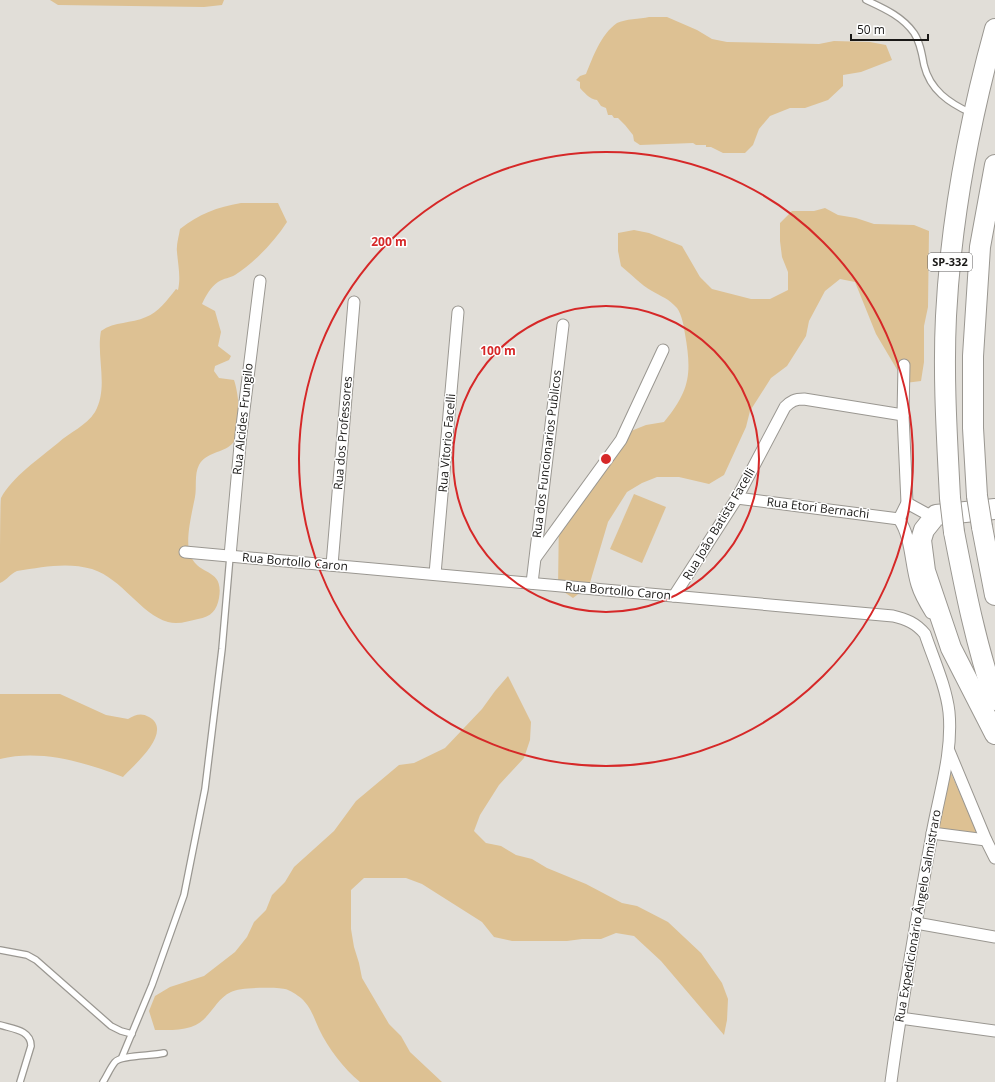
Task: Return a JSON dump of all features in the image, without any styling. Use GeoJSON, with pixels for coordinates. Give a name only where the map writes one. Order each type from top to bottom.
{"type":"FeatureCollection","features":[{"type":"Feature","properties":{"kind":"highway","name":"SP-332"},"geometry":{"type":"LineString","coordinates":[[995,29],[973,114],[952,246],[946,316],[945,411],[950,498],[954,532],[972,621],[983,666],[995,700]]}},
{"type":"Feature","properties":{"kind":"highway","name":"SP-332"},"geometry":{"type":"LineString","coordinates":[[995,165],[980,247],[973,356],[973,428],[978,496],[982,527],[995,595]]}},
{"type":"Feature","properties":{"kind":"highway"},"geometry":{"type":"LineString","coordinates":[[995,509],[936,515],[924,530],[922,540],[925,571],[951,648],[995,734]]}},
{"type":"Feature","properties":{"kind":"street","name":"Rua Alcides Frungilo"},"geometry":{"type":"LineString","coordinates":[[230,556],[240,434],[260,281]]}},
{"type":"Feature","properties":{"kind":"street","name":"Rua dos Professores"},"geometry":{"type":"LineString","coordinates":[[332,565],[354,302]]}},
{"type":"Feature","properties":{"kind":"street","name":"Rua Vitorio Facelli"},"geometry":{"type":"LineString","coordinates":[[435,574],[458,312]]}},
{"type":"Feature","properties":{"kind":"street","name":"Rua dos Funcionarios Publicos"},"geometry":{"type":"LineString","coordinates":[[532,583],[562,325]]}},
{"type":"Feature","properties":{"kind":"street"},"geometry":{"type":"LineString","coordinates":[[535,559],[621,440],[663,350]]}},
{"type":"Feature","properties":{"kind":"street"},"geometry":{"type":"LineString","coordinates":[[904,365],[903,415],[907,503],[899,518],[906,529],[911,547],[917,585],[930,612],[951,648]]}},
{"type":"Feature","properties":{"kind":"street","name":"Rua João Batista Facelli"},"geometry":{"type":"LineString","coordinates":[[674,596],[737,498],[785,407],[790,402],[804,399],[903,415]]}},
{"type":"Feature","properties":{"kind":"street","name":"Rua Etori Bernachi"},"geometry":{"type":"LineString","coordinates":[[737,498],[899,518]]}},
{"type":"Feature","properties":{"kind":"street"},"geometry":{"type":"LineString","coordinates":[[907,503],[923,512],[936,515]]}},
{"type":"Feature","properties":{"kind":"street","name":"Rua Bortollo Caron"},"geometry":{"type":"LineString","coordinates":[[185,552],[893,616],[906,619],[918,626],[925,634],[949,712],[949,750]]}},
{"type":"Feature","properties":{"kind":"street"},"geometry":{"type":"LineString","coordinates":[[949,750],[986,840],[995,858]]}},
{"type":"Feature","properties":{"kind":"street","name":"Rua Expedicionário Ângelo Salmistraro"},"geometry":{"type":"LineString","coordinates":[[891,1082],[916,923],[949,750]]}},
{"type":"Feature","properties":{"kind":"street"},"geometry":{"type":"LineString","coordinates":[[932,834],[986,840]]}},
{"type":"Feature","properties":{"kind":"street"},"geometry":{"type":"LineString","coordinates":[[916,923],[995,937]]}},
{"type":"Feature","properties":{"kind":"street"},"geometry":{"type":"LineString","coordinates":[[900,1018],[995,1031]]}},
{"type":"Feature","properties":{"kind":"lane"},"geometry":{"type":"LineString","coordinates":[[866,0],[885,9],[907,25],[915,34],[920,46],[926,72],[932,84],[950,102],[973,114]]}},
{"type":"Feature","properties":{"kind":"lane"},"geometry":{"type":"LineString","coordinates":[[122,1057],[152,985],[184,895],[205,789],[222,649],[230,556]]}},
{"type":"Feature","properties":{"kind":"lane"},"geometry":{"type":"LineString","coordinates":[[0,950],[27,955],[36,960],[111,1026],[121,1032],[132,1034]]}},
{"type":"Feature","properties":{"kind":"lane"},"geometry":{"type":"LineString","coordinates":[[0,1025],[24,1032],[31,1041],[31,1046],[20,1082]]}},
{"type":"Feature","properties":{"kind":"lane"},"geometry":{"type":"LineString","coordinates":[[103,1082],[115,1061],[122,1057],[164,1053]]}},
{"type":"Feature","properties":{"kind":"shaded area"},"geometry":{"type":"Polygon","coordinates":[[[50,0],[224,0],[222,5],[204,7],[58,5],[50,0]]]}},
{"type":"Feature","properties":{"kind":"shaded area"},"geometry":{"type":"Polygon","coordinates":[[[649,17],[667,17],[697,30],[712,39],[727,42],[819,44],[834,41],[870,42],[886,45],[892,60],[861,72],[843,75],[843,86],[828,100],[805,108],[790,108],[770,116],[759,129],[753,145],[745,153],[723,153],[711,147],[706,147],[706,145],[696,145],[693,143],[640,145],[634,141],[633,135],[625,125],[618,118],[608,115],[606,108],[601,106],[597,100],[592,99],[587,95],[580,88],[580,82],[576,80],[580,76],[586,74],[598,46],[611,28],[620,22],[649,17]]]}},
{"type":"Feature","properties":{"kind":"shaded area"},"geometry":{"type":"Polygon","coordinates":[[[241,203],[278,203],[287,222],[270,244],[250,264],[235,275],[218,282],[213,286],[202,304],[215,311],[221,332],[218,346],[231,356],[229,360],[215,366],[214,371],[219,378],[234,380],[239,413],[238,431],[232,444],[210,455],[202,461],[197,469],[196,493],[188,536],[191,557],[200,568],[215,577],[218,582],[220,588],[217,606],[210,615],[203,618],[180,623],[168,622],[149,612],[113,580],[92,569],[83,567],[55,566],[17,571],[0,583],[1,498],[19,475],[63,439],[83,425],[95,412],[99,402],[102,382],[100,351],[101,331],[112,326],[140,319],[159,309],[176,289],[178,290],[179,276],[177,243],[180,229],[194,219],[209,212],[241,203]]]}},
{"type":"Feature","properties":{"kind":"shaded area"},"geometry":{"type":"Polygon","coordinates":[[[825,208],[838,215],[856,218],[874,224],[914,225],[929,231],[928,307],[924,326],[924,362],[921,381],[905,383],[876,334],[855,282],[840,279],[825,291],[809,321],[806,336],[787,366],[771,378],[750,411],[746,427],[724,475],[709,484],[679,477],[657,477],[642,483],[627,492],[608,522],[589,586],[573,598],[558,588],[559,515],[575,503],[631,431],[646,425],[664,422],[673,411],[684,391],[687,381],[687,348],[679,311],[671,302],[644,286],[621,266],[618,251],[618,233],[634,230],[649,233],[682,246],[700,277],[712,289],[751,299],[770,299],[788,290],[788,272],[782,257],[780,241],[780,223],[792,211],[814,211],[825,208]]]}},
{"type":"Feature","properties":{"kind":"shaded area"},"geometry":{"type":"Polygon","coordinates":[[[634,494],[666,507],[642,563],[610,549],[634,494]]]}},
{"type":"Feature","properties":{"kind":"shaded area"},"geometry":{"type":"Polygon","coordinates":[[[508,676],[531,722],[530,740],[524,758],[499,785],[480,815],[474,831],[486,843],[501,846],[516,855],[532,859],[547,868],[586,884],[622,903],[637,906],[668,922],[701,953],[722,983],[728,999],[727,1020],[724,1035],[661,961],[634,936],[616,933],[601,939],[567,941],[512,941],[494,937],[482,922],[422,884],[406,878],[364,878],[351,890],[351,929],[354,947],[362,978],[389,1024],[401,1036],[410,1052],[442,1082],[360,1082],[342,1065],[332,1051],[310,1009],[304,1001],[289,990],[285,989],[258,988],[235,990],[220,1000],[203,1020],[191,1027],[173,1030],[155,1030],[149,1011],[155,996],[170,987],[204,976],[235,952],[247,937],[254,922],[266,910],[272,895],[285,882],[294,867],[334,831],[356,801],[399,765],[414,763],[445,748],[482,709],[508,676]]]}},
{"type":"Feature","properties":{"kind":"shaded area"},"geometry":{"type":"Polygon","coordinates":[[[0,694],[60,694],[106,715],[128,719],[133,716],[146,715],[156,723],[157,731],[155,739],[150,748],[123,777],[93,766],[47,756],[15,756],[0,759],[0,694]]]}},
{"type":"Feature","properties":{"kind":"shaded area"},"geometry":{"type":"Polygon","coordinates":[[[949,769],[980,837],[936,830],[949,769]]]}}]}
